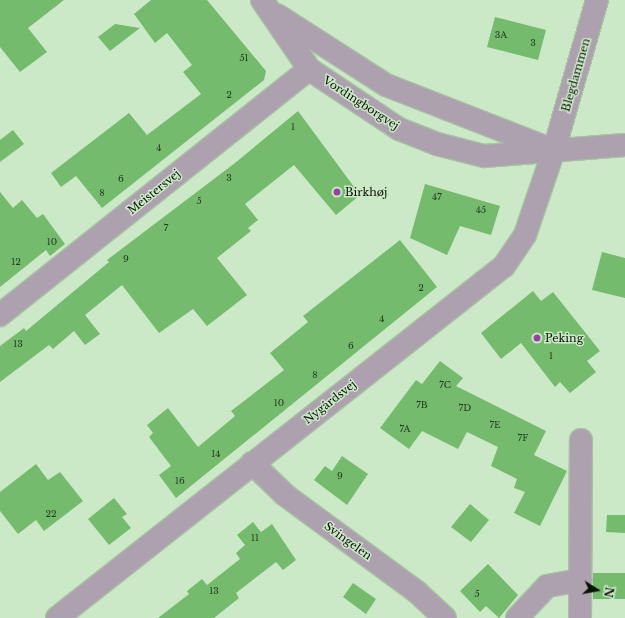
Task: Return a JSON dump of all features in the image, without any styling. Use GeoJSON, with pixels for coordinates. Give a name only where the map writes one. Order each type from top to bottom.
{"type":"FeatureCollection","features":[{"type":"Feature","properties":{"kind":"street","name":"Blegdammen"},"geometry":{"type":"LineString","coordinates":[[554,150],[597,0]]}},
{"type":"Feature","properties":{"kind":"street","name":"Vordingborgvej"},"geometry":{"type":"LineString","coordinates":[[266,5],[386,85],[554,150]]}},
{"type":"Feature","properties":{"kind":"street","name":"Vordingborgvej"},"geometry":{"type":"LineString","coordinates":[[266,5],[309,69],[399,129],[437,144],[484,156],[625,145]]}},
{"type":"Feature","properties":{"kind":"street","name":"Meistersvej"},"geometry":{"type":"LineString","coordinates":[[0,315],[309,69]]}},
{"type":"Feature","properties":{"kind":"street","name":"Nygårdsvej"},"geometry":{"type":"LineString","coordinates":[[57,618],[504,266],[526,235],[554,150]]}},
{"type":"Feature","properties":{"kind":"street"},"geometry":{"type":"LineString","coordinates":[[580,618],[581,440]]}},
{"type":"Feature","properties":{"kind":"street","name":"Svingelen"},"geometry":{"type":"LineString","coordinates":[[252,463],[285,495],[417,592],[445,618]]}},
{"type":"Feature","properties":{"kind":"street"},"geometry":{"type":"LineString","coordinates":[[517,618],[547,586],[580,580]]}},
{"type":"Feature","properties":{"kind":"building"},"geometry":{"type":"Polygon","coordinates":[[[0,0],[64,0],[28,28],[47,52],[20,72],[0,47],[0,0]]]}},
{"type":"Feature","properties":{"kind":"building"},"geometry":{"type":"Polygon","coordinates":[[[151,0],[207,0],[266,71],[264,80],[102,208],[76,176],[61,187],[51,173],[129,113],[147,135],[201,94],[183,72],[192,65],[167,33],[155,43],[134,14],[151,0]]]}},
{"type":"Feature","properties":{"kind":"building"},"geometry":{"type":"Polygon","coordinates":[[[495,17],[546,30],[538,60],[487,47],[495,17]]]}},
{"type":"Feature","properties":{"kind":"building"},"geometry":{"type":"Polygon","coordinates":[[[115,24],[140,28],[110,51],[98,37],[115,24]]]}},
{"type":"Feature","properties":{"kind":"building"},"geometry":{"type":"Polygon","coordinates":[[[298,111],[360,195],[336,215],[294,165],[245,204],[258,220],[248,228],[251,231],[217,258],[247,295],[207,326],[193,309],[159,333],[122,285],[85,315],[100,334],[85,345],[74,331],[53,349],[49,345],[0,382],[0,346],[24,328],[26,331],[109,262],[107,260],[235,163],[298,111]]]}},
{"type":"Feature","properties":{"kind":"building"},"geometry":{"type":"Polygon","coordinates":[[[13,130],[24,144],[0,162],[0,140],[13,130]]]}},
{"type":"Feature","properties":{"kind":"building"},"geometry":{"type":"Polygon","coordinates":[[[425,184],[500,206],[491,235],[460,226],[447,255],[410,238],[425,184]]]}},
{"type":"Feature","properties":{"kind":"building"},"geometry":{"type":"Polygon","coordinates":[[[0,192],[13,208],[22,200],[37,218],[43,214],[65,244],[50,256],[46,250],[0,287],[0,192]]]}},
{"type":"Feature","properties":{"kind":"building"},"geometry":{"type":"Polygon","coordinates":[[[400,240],[437,287],[176,498],[159,475],[171,466],[149,437],[153,433],[147,425],[168,408],[198,447],[235,416],[231,411],[284,370],[270,353],[308,322],[303,316],[400,240]]]}},
{"type":"Feature","properties":{"kind":"building"},"geometry":{"type":"Polygon","coordinates":[[[602,252],[625,258],[625,298],[592,290],[602,252]]]}},
{"type":"Feature","properties":{"kind":"building","name":"Peking"},"geometry":{"type":"Polygon","coordinates":[[[533,291],[541,301],[553,292],[600,351],[587,361],[596,372],[570,393],[560,382],[555,387],[521,343],[501,359],[481,333],[533,291]]]}},
{"type":"Feature","properties":{"kind":"building"},"geometry":{"type":"Polygon","coordinates":[[[440,361],[463,378],[456,386],[546,431],[534,455],[567,471],[540,526],[514,513],[525,492],[514,488],[517,479],[491,466],[498,447],[467,432],[458,449],[422,431],[409,449],[380,428],[416,380],[422,384],[440,361]]]}},
{"type":"Feature","properties":{"kind":"building"},"geometry":{"type":"Polygon","coordinates":[[[342,456],[368,474],[347,505],[314,480],[325,466],[332,471],[342,456]]]}},
{"type":"Feature","properties":{"kind":"building"},"geometry":{"type":"Polygon","coordinates":[[[36,464],[48,480],[60,472],[83,501],[44,531],[36,520],[18,534],[0,511],[0,492],[36,464]]]}},
{"type":"Feature","properties":{"kind":"building"},"geometry":{"type":"Polygon","coordinates":[[[114,498],[127,514],[122,517],[131,528],[109,545],[88,519],[114,498]]]}},
{"type":"Feature","properties":{"kind":"building"},"geometry":{"type":"Polygon","coordinates":[[[470,504],[489,520],[471,542],[451,527],[470,504]]]}},
{"type":"Feature","properties":{"kind":"building"},"geometry":{"type":"Polygon","coordinates":[[[607,515],[625,515],[625,533],[606,532],[607,515]]]}},
{"type":"Feature","properties":{"kind":"building"},"geometry":{"type":"Polygon","coordinates":[[[253,522],[261,532],[272,524],[296,560],[283,570],[276,562],[236,593],[239,598],[214,618],[158,618],[189,594],[187,591],[202,579],[207,585],[240,559],[236,553],[245,545],[237,535],[253,522]]]}},
{"type":"Feature","properties":{"kind":"building"},"geometry":{"type":"Polygon","coordinates":[[[488,564],[518,595],[499,618],[486,606],[480,612],[460,591],[488,564]]]}},
{"type":"Feature","properties":{"kind":"building"},"geometry":{"type":"Polygon","coordinates":[[[593,573],[625,573],[625,599],[593,599],[593,573]]]}},
{"type":"Feature","properties":{"kind":"building"},"geometry":{"type":"Polygon","coordinates":[[[353,583],[376,599],[366,614],[343,597],[353,583]]]}},
{"type":"Feature","properties":{"kind":"place","name":"Birkhøj"},"geometry":{"type":"Point","coordinates":[337,192]}},
{"type":"Feature","properties":{"kind":"place","name":"Peking"},"geometry":{"type":"Point","coordinates":[537,338]}}]}
